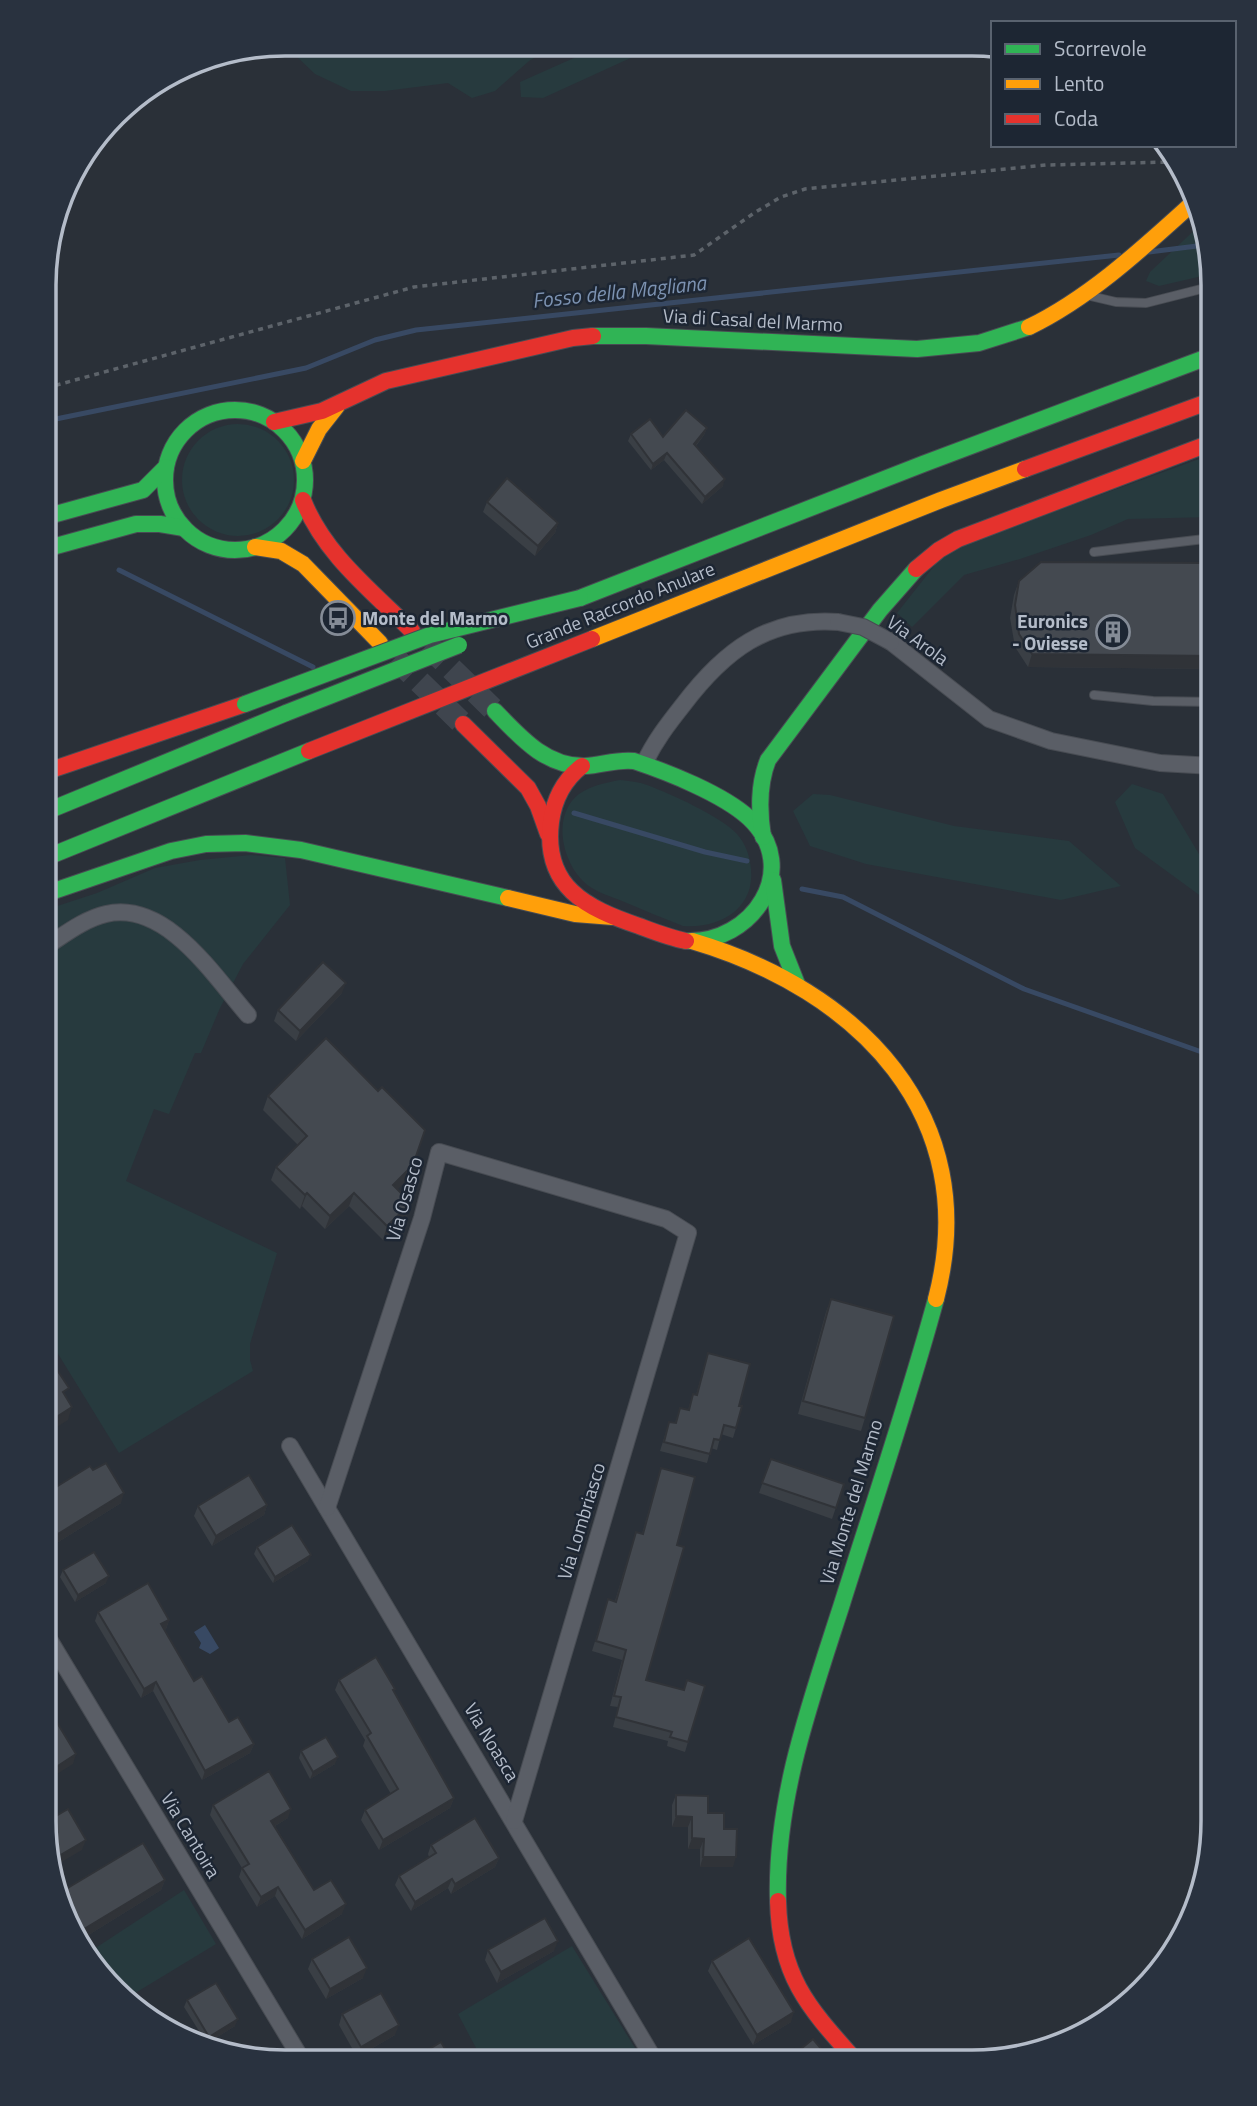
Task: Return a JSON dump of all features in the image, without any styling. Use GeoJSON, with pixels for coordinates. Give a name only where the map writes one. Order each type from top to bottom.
{"type":"FeatureCollection","features":[{"type":"Feature","properties":{"kind":"main road","name":"Via di Casal del Marmo"},"geometry":{"type":"LineString","coordinates":[[274,422],[337,406],[359,391],[386,381],[559,340],[591,336],[673,337],[918,349],[964,347],[1027,329],[1066,308],[1187,206]]}},
{"type":"Feature","properties":{"kind":"main road","name":"Grande Raccordo Anulare"},"geometry":{"type":"LineString","coordinates":[[56,807],[286,713],[936,459],[1201,360]]}},
{"type":"Feature","properties":{"kind":"main road","name":"Grande Raccordo Anulare"},"geometry":{"type":"LineString","coordinates":[[56,854],[940,500],[1201,404]]}},
{"type":"Feature","properties":{"kind":"main road"},"geometry":{"type":"LineString","coordinates":[[303,461],[319,429],[337,406]]}},
{"type":"Feature","properties":{"kind":"main road"},"geometry":{"type":"LineString","coordinates":[[56,514],[143,490],[166,467],[183,432],[203,417],[227,410],[263,416],[274,422],[286,432],[303,461],[306,479],[299,511],[285,529],[266,543],[255,547],[229,550],[217,548],[184,528],[160,524],[136,524],[56,546]]}},
{"type":"Feature","properties":{"kind":"main road"},"geometry":{"type":"LineString","coordinates":[[463,724],[528,788],[550,837],[553,862],[565,885],[587,904],[613,917],[674,938],[692,941],[725,935],[754,915],[765,894],[773,866],[763,837],[760,803],[763,772],[768,760],[893,591],[923,560],[958,538],[1201,447]]}},
{"type":"Feature","properties":{"kind":"main road"},"geometry":{"type":"LineString","coordinates":[[166,467],[169,498],[184,528]]}},
{"type":"Feature","properties":{"kind":"main road"},"geometry":{"type":"LineString","coordinates":[[303,500],[310,520],[324,542],[412,631]]}},
{"type":"Feature","properties":{"kind":"main road"},"geometry":{"type":"LineString","coordinates":[[255,547],[281,551],[303,564],[380,643]]}},
{"type":"Feature","properties":{"kind":"main road"},"geometry":{"type":"LineString","coordinates":[[56,768],[245,704],[430,635],[580,598]]}},
{"type":"Feature","properties":{"kind":"main road"},"geometry":{"type":"LineString","coordinates":[[495,711],[542,755],[565,764],[582,766],[618,760],[644,764],[739,811],[748,817],[763,837]]}},
{"type":"Feature","properties":{"kind":"main road"},"geometry":{"type":"LineString","coordinates":[[550,837],[557,796],[569,777],[582,766]]}},
{"type":"Feature","properties":{"kind":"main road"},"geometry":{"type":"LineString","coordinates":[[56,890],[181,848],[245,843],[301,850],[575,914],[613,917]]}},
{"type":"Feature","properties":{"kind":"main road","name":"Via Monte del Marmo"},"geometry":{"type":"LineString","coordinates":[[773,866],[780,945],[797,984]]}},
{"type":"Feature","properties":{"kind":"main road","name":"Via Monte del Marmo"},"geometry":{"type":"LineString","coordinates":[[692,941],[746,958],[797,984],[849,1021],[878,1050],[902,1078],[920,1109],[933,1139],[947,1204],[946,1245],[934,1302],[816,1686],[787,1793],[779,1848],[778,1916],[788,1965],[797,1987],[814,2013],[846,2050]]}},
{"type":"Feature","properties":{"kind":"street","name":"Via Arola"},"geometry":{"type":"LineString","coordinates":[[644,764],[658,738],[692,692],[736,649],[757,636],[785,625],[810,621],[838,622],[863,627],[891,642],[989,719],[1051,741],[1160,763],[1201,765]]}},
{"type":"Feature","properties":{"kind":"street"},"geometry":{"type":"LineString","coordinates":[[56,941],[100,916],[129,911],[138,913],[156,921],[178,937],[248,1015]]}},
{"type":"Feature","properties":{"kind":"street","name":"Via Osasco"},"geometry":{"type":"LineString","coordinates":[[327,1508],[422,1218],[439,1152],[666,1219],[688,1233]]}},
{"type":"Feature","properties":{"kind":"street","name":"Via Lombriasco"},"geometry":{"type":"LineString","coordinates":[[514,1821],[688,1233]]}},
{"type":"Feature","properties":{"kind":"street","name":"Via Noasca"},"geometry":{"type":"LineString","coordinates":[[290,1446],[649,2050]]}},
{"type":"Feature","properties":{"kind":"street","name":"Via Cantoira"},"geometry":{"type":"LineString","coordinates":[[56,1651],[296,2050]]}},
{"type":"Feature","properties":{"kind":"lane"},"geometry":{"type":"LineString","coordinates":[[1089,291],[1116,302],[1146,303],[1201,289]]}},
{"type":"Feature","properties":{"kind":"lane"},"geometry":{"type":"LineString","coordinates":[[1094,552],[1201,539]]}},
{"type":"Feature","properties":{"kind":"lane"},"geometry":{"type":"LineString","coordinates":[[1094,695],[1153,701],[1201,702]]}},
{"type":"Feature","properties":{"kind":"path"},"geometry":{"type":"LineString","coordinates":[[56,384],[414,287],[694,255],[754,213],[781,197],[804,189],[1046,165],[1164,162]]}},
{"type":"Feature","properties":{"kind":"green space"},"geometry":{"type":"Polygon","coordinates":[[[296,56],[537,56],[495,91],[472,98],[448,83],[385,91],[351,91],[315,74],[296,56]]]}},
{"type":"Feature","properties":{"kind":"green space"},"geometry":{"type":"Polygon","coordinates":[[[578,56],[635,56],[543,98],[521,97],[520,82],[578,56]]]}},
{"type":"Feature","properties":{"kind":"green space"},"geometry":{"type":"Polygon","coordinates":[[[1194,230],[1200,276],[1159,286],[1146,281],[1150,272],[1194,230]]]}},
{"type":"Feature","properties":{"kind":"green space"},"geometry":{"type":"Polygon","coordinates":[[[238,424],[259,429],[277,441],[289,459],[294,480],[289,501],[277,519],[259,531],[238,536],[217,531],[199,519],[187,501],[182,480],[187,459],[199,441],[217,429],[238,424]]]}},
{"type":"Feature","properties":{"kind":"green space"},"geometry":{"type":"Polygon","coordinates":[[[1201,458],[1201,517],[1128,519],[1091,535],[964,575],[912,627],[897,613],[946,551],[1201,458]]]}},
{"type":"Feature","properties":{"kind":"green space"},"geometry":{"type":"Polygon","coordinates":[[[620,780],[644,784],[682,800],[719,820],[737,834],[749,855],[751,883],[741,905],[732,914],[709,924],[683,926],[599,892],[582,880],[568,857],[564,843],[564,816],[579,794],[594,786],[620,780]]]}},
{"type":"Feature","properties":{"kind":"green space"},"geometry":{"type":"Polygon","coordinates":[[[1132,784],[1163,794],[1201,857],[1201,896],[1135,848],[1115,802],[1132,784]]]}},
{"type":"Feature","properties":{"kind":"green space"},"geometry":{"type":"Polygon","coordinates":[[[813,794],[830,795],[954,826],[1069,841],[1121,886],[1061,900],[866,864],[810,846],[793,811],[813,794]]]}},
{"type":"Feature","properties":{"kind":"green space"},"geometry":{"type":"Polygon","coordinates":[[[251,855],[285,858],[290,905],[243,964],[201,1053],[195,1053],[169,1114],[154,1109],[126,1181],[277,1253],[250,1344],[253,1371],[119,1453],[56,1351],[56,906],[97,893],[155,868],[251,855]]]}},
{"type":"Feature","properties":{"kind":"green space"},"geometry":{"type":"Polygon","coordinates":[[[184,1890],[216,1944],[135,1993],[123,1983],[95,1948],[184,1890]]]}},
{"type":"Feature","properties":{"kind":"green space"},"geometry":{"type":"Polygon","coordinates":[[[572,1946],[636,2050],[477,2050],[458,2014],[572,1946]]]}},
{"type":"Feature","properties":{"kind":"water"},"geometry":{"type":"Polygon","coordinates":[[[205,1625],[219,1648],[210,1654],[199,1648],[201,1643],[194,1632],[205,1625]]]}},
{"type":"Feature","properties":{"kind":"building"},"geometry":{"type":"Polygon","coordinates":[[[686,410],[707,428],[694,444],[725,479],[705,497],[667,453],[653,464],[631,434],[650,419],[663,437],[686,410]]]}},
{"type":"Feature","properties":{"kind":"building"},"geometry":{"type":"Polygon","coordinates":[[[507,478],[558,523],[538,546],[487,502],[507,478]]]}},
{"type":"Feature","properties":{"kind":"building","name":"Euronics - Oviesse"},"geometry":{"type":"Polygon","coordinates":[[[1041,562],[1201,563],[1201,656],[1032,654],[1019,634],[1015,605],[1019,581],[1041,562]]]}},
{"type":"Feature","properties":{"kind":"building"},"geometry":{"type":"Polygon","coordinates":[[[323,962],[346,983],[300,1031],[278,1010],[323,962]]]}},
{"type":"Feature","properties":{"kind":"building"},"geometry":{"type":"Polygon","coordinates":[[[326,1038],[378,1091],[382,1087],[425,1130],[413,1165],[393,1185],[411,1203],[387,1226],[354,1193],[330,1216],[276,1167],[307,1136],[268,1096],[326,1038]]]}},
{"type":"Feature","properties":{"kind":"building"},"geometry":{"type":"Polygon","coordinates":[[[831,1299],[894,1316],[865,1418],[803,1401],[831,1299]]]}},
{"type":"Feature","properties":{"kind":"building"},"geometry":{"type":"Polygon","coordinates":[[[708,1353],[750,1364],[736,1428],[724,1425],[720,1440],[714,1439],[710,1454],[664,1442],[669,1422],[676,1423],[680,1408],[689,1410],[693,1394],[697,1395],[708,1353]]]}},
{"type":"Feature","properties":{"kind":"building"},"geometry":{"type":"Polygon","coordinates":[[[56,1368],[69,1388],[63,1392],[72,1407],[56,1417],[56,1368]]]}},
{"type":"Feature","properties":{"kind":"building"},"geometry":{"type":"Polygon","coordinates":[[[771,1459],[844,1484],[836,1508],[762,1483],[771,1459]]]}},
{"type":"Feature","properties":{"kind":"building"},"geometry":{"type":"Polygon","coordinates":[[[106,1463],[124,1493],[58,1534],[56,1487],[90,1466],[93,1470],[106,1463]]]}},
{"type":"Feature","properties":{"kind":"building"},"geometry":{"type":"Polygon","coordinates":[[[661,1468],[695,1477],[677,1545],[684,1547],[646,1680],[684,1690],[687,1680],[705,1686],[688,1742],[670,1737],[672,1732],[616,1717],[621,1697],[614,1696],[626,1650],[596,1641],[608,1599],[616,1602],[636,1532],[643,1534],[661,1468]]]}},
{"type":"Feature","properties":{"kind":"building"},"geometry":{"type":"Polygon","coordinates":[[[249,1475],[267,1505],[216,1536],[198,1506],[249,1475]]]}},
{"type":"Feature","properties":{"kind":"building"},"geometry":{"type":"Polygon","coordinates":[[[292,1525],[311,1555],[275,1577],[257,1547],[292,1525]]]}},
{"type":"Feature","properties":{"kind":"building"},"geometry":{"type":"Polygon","coordinates":[[[94,1552],[109,1576],[78,1595],[63,1570],[94,1552]]]}},
{"type":"Feature","properties":{"kind":"building"},"geometry":{"type":"Polygon","coordinates":[[[148,1583],[169,1620],[161,1624],[194,1681],[202,1676],[229,1722],[238,1717],[254,1744],[205,1771],[156,1682],[144,1689],[98,1612],[148,1583]]]}},
{"type":"Feature","properties":{"kind":"building"},"geometry":{"type":"Polygon","coordinates":[[[376,1657],[454,1798],[383,1840],[365,1810],[398,1789],[367,1736],[371,1733],[339,1680],[376,1657]]]}},
{"type":"Feature","properties":{"kind":"building"},"geometry":{"type":"Polygon","coordinates":[[[56,1721],[76,1754],[56,1767],[56,1721]]]}},
{"type":"Feature","properties":{"kind":"building"},"geometry":{"type":"Polygon","coordinates":[[[326,1737],[338,1757],[313,1772],[301,1751],[326,1737]]]}},
{"type":"Feature","properties":{"kind":"building"},"geometry":{"type":"Polygon","coordinates":[[[269,1771],[291,1809],[271,1821],[314,1890],[331,1880],[346,1904],[305,1930],[278,1887],[261,1897],[242,1868],[249,1864],[213,1805],[269,1771]]]}},
{"type":"Feature","properties":{"kind":"building"},"geometry":{"type":"Polygon","coordinates":[[[676,1795],[708,1796],[708,1813],[724,1813],[724,1829],[737,1829],[736,1857],[703,1857],[704,1839],[692,1838],[692,1817],[676,1816],[676,1795]]]}},
{"type":"Feature","properties":{"kind":"building"},"geometry":{"type":"Polygon","coordinates":[[[68,1809],[86,1840],[59,1856],[58,1851],[56,1816],[68,1809]]]}},
{"type":"Feature","properties":{"kind":"building"},"geometry":{"type":"Polygon","coordinates":[[[475,1818],[499,1858],[455,1884],[452,1879],[415,1902],[399,1876],[436,1853],[431,1845],[475,1818]]]}},
{"type":"Feature","properties":{"kind":"building"},"geometry":{"type":"Polygon","coordinates":[[[143,1843],[165,1880],[84,1929],[66,1889],[143,1843]]]}},
{"type":"Feature","properties":{"kind":"building"},"geometry":{"type":"Polygon","coordinates":[[[545,1918],[558,1941],[501,1972],[488,1950],[545,1918]]]}},
{"type":"Feature","properties":{"kind":"building"},"geometry":{"type":"Polygon","coordinates":[[[349,1937],[367,1968],[330,1989],[312,1959],[349,1937]]]}},
{"type":"Feature","properties":{"kind":"building"},"geometry":{"type":"Polygon","coordinates":[[[749,1938],[794,2012],[757,2035],[712,1961],[749,1938]]]}},
{"type":"Feature","properties":{"kind":"building"},"geometry":{"type":"Polygon","coordinates":[[[216,1983],[238,2019],[209,2037],[187,2000],[216,1983]]]}},
{"type":"Feature","properties":{"kind":"building"},"geometry":{"type":"Polygon","coordinates":[[[381,1993],[399,2025],[361,2047],[342,2014],[381,1993]]]}},
{"type":"Feature","properties":{"kind":"building"},"geometry":{"type":"Polygon","coordinates":[[[813,2039],[822,2050],[799,2050],[813,2039]]]}},
{"type":"Feature","properties":{"kind":"building"},"geometry":{"type":"Polygon","coordinates":[[[441,2042],[446,2050],[428,2050],[441,2042]]]}},
{"type":"Feature","properties":{"kind":"waterway","name":"Fosso della Magliana"},"geometry":{"type":"LineString","coordinates":[[1149,252],[1198,246]]}},
{"type":"Feature","properties":{"kind":"waterway","name":"Fosso della Magliana"},"geometry":{"type":"LineString","coordinates":[[56,419],[306,368],[375,340],[416,330],[1119,255]]}},
{"type":"Feature","properties":{"kind":"waterway"},"geometry":{"type":"LineString","coordinates":[[119,570],[313,667]]}},
{"type":"Feature","properties":{"kind":"waterway"},"geometry":{"type":"LineString","coordinates":[[574,813],[705,852],[747,861]]}},
{"type":"Feature","properties":{"kind":"waterway"},"geometry":{"type":"LineString","coordinates":[[802,889],[843,897],[1024,989],[1201,1052]]}},
{"type":"Feature","properties":{"kind":"tunnel"},"geometry":{"type":"LineString","coordinates":[[427,645],[495,711]]}},
{"type":"Feature","properties":{"kind":"tunnel"},"geometry":{"type":"LineString","coordinates":[[395,658],[463,724]]}},
{"type":"Feature","properties":{"kind":"traffic: fast"},"geometry":{"type":"LineString","coordinates":[[593,336],[646,336],[917,349],[979,343],[1029,327]]}},
{"type":"Feature","properties":{"kind":"traffic: fast"},"geometry":{"type":"LineString","coordinates":[[580,598],[923,464],[1201,360]]}},
{"type":"Feature","properties":{"kind":"traffic: fast"},"geometry":{"type":"LineString","coordinates":[[235,410],[262,416],[284,431],[299,453],[305,480],[299,507],[284,529],[262,544],[235,550],[208,544],[186,529],[171,507],[165,480],[171,453],[186,431],[208,416],[235,410]]}},
{"type":"Feature","properties":{"kind":"traffic: fast"},"geometry":{"type":"LineString","coordinates":[[56,514],[143,490],[166,467]]}},
{"type":"Feature","properties":{"kind":"traffic: fast"},"geometry":{"type":"LineString","coordinates":[[56,546],[136,524],[184,528]]}},
{"type":"Feature","properties":{"kind":"traffic: fast"},"geometry":{"type":"LineString","coordinates":[[763,837],[760,798],[768,760],[880,610],[916,569]]}},
{"type":"Feature","properties":{"kind":"traffic: fast"},"geometry":{"type":"LineString","coordinates":[[245,704],[430,635],[580,598]]}},
{"type":"Feature","properties":{"kind":"traffic: fast"},"geometry":{"type":"LineString","coordinates":[[286,713],[459,645]]}},
{"type":"Feature","properties":{"kind":"traffic: fast"},"geometry":{"type":"LineString","coordinates":[[495,711],[514,731],[546,756],[571,765],[585,766],[634,761],[710,792],[749,818],[765,838],[771,859],[770,880],[762,900],[749,917],[731,930],[710,939],[686,941]]}},
{"type":"Feature","properties":{"kind":"traffic: fast"},"geometry":{"type":"LineString","coordinates":[[56,807],[286,713]]}},
{"type":"Feature","properties":{"kind":"traffic: fast"},"geometry":{"type":"LineString","coordinates":[[56,854],[309,751]]}},
{"type":"Feature","properties":{"kind":"traffic: fast"},"geometry":{"type":"LineString","coordinates":[[56,890],[171,851],[206,844],[245,843],[301,850],[508,898]]}},
{"type":"Feature","properties":{"kind":"traffic: fast"},"geometry":{"type":"LineString","coordinates":[[773,880],[782,946],[797,984]]}},
{"type":"Feature","properties":{"kind":"traffic: fast"},"geometry":{"type":"LineString","coordinates":[[778,1901],[782,1826],[797,1752],[936,1299]]}},
{"type":"Feature","properties":{"kind":"traffic: slow"},"geometry":{"type":"LineString","coordinates":[[1029,327],[1096,286],[1187,208]]}},
{"type":"Feature","properties":{"kind":"traffic: slow"},"geometry":{"type":"LineString","coordinates":[[303,461],[319,429],[337,406]]}},
{"type":"Feature","properties":{"kind":"traffic: slow"},"geometry":{"type":"LineString","coordinates":[[592,639],[1025,469]]}},
{"type":"Feature","properties":{"kind":"traffic: slow"},"geometry":{"type":"LineString","coordinates":[[255,547],[281,551],[303,564],[380,643]]}},
{"type":"Feature","properties":{"kind":"traffic: slow"},"geometry":{"type":"LineString","coordinates":[[508,898],[575,914],[613,917]]}},
{"type":"Feature","properties":{"kind":"traffic: slow"},"geometry":{"type":"LineString","coordinates":[[692,941],[752,963],[807,992],[855,1027],[894,1069],[924,1118],[941,1172],[946,1233],[936,1299]]}},
{"type":"Feature","properties":{"kind":"traffic: jam"},"geometry":{"type":"LineString","coordinates":[[274,422],[322,411],[386,381],[573,338],[593,336]]}},
{"type":"Feature","properties":{"kind":"traffic: jam"},"geometry":{"type":"LineString","coordinates":[[1025,469],[1201,404]]}},
{"type":"Feature","properties":{"kind":"traffic: jam"},"geometry":{"type":"LineString","coordinates":[[916,569],[958,539],[1201,447]]}},
{"type":"Feature","properties":{"kind":"traffic: jam"},"geometry":{"type":"LineString","coordinates":[[303,500],[323,538],[336,555],[412,631]]}},
{"type":"Feature","properties":{"kind":"traffic: jam"},"geometry":{"type":"LineString","coordinates":[[309,751],[592,639]]}},
{"type":"Feature","properties":{"kind":"traffic: jam"},"geometry":{"type":"LineString","coordinates":[[56,768],[245,704]]}},
{"type":"Feature","properties":{"kind":"traffic: jam"},"geometry":{"type":"LineString","coordinates":[[463,724],[528,788],[548,834]]}},
{"type":"Feature","properties":{"kind":"traffic: jam"},"geometry":{"type":"LineString","coordinates":[[582,766],[565,784],[552,814],[550,844],[561,879],[572,892],[602,911],[657,933],[686,941]]}},
{"type":"Feature","properties":{"kind":"traffic: jam"},"geometry":{"type":"LineString","coordinates":[[778,1901],[784,1951],[791,1972],[811,2008],[847,2050]]}},
{"type":"Feature","properties":{"kind":"place","name":"Monte del Marmo"},"geometry":{"type":"Point","coordinates":[338,618]}},
{"type":"Feature","properties":{"kind":"place","name":"Euronics - Oviesse"},"geometry":{"type":"Point","coordinates":[1113,632]}}]}
